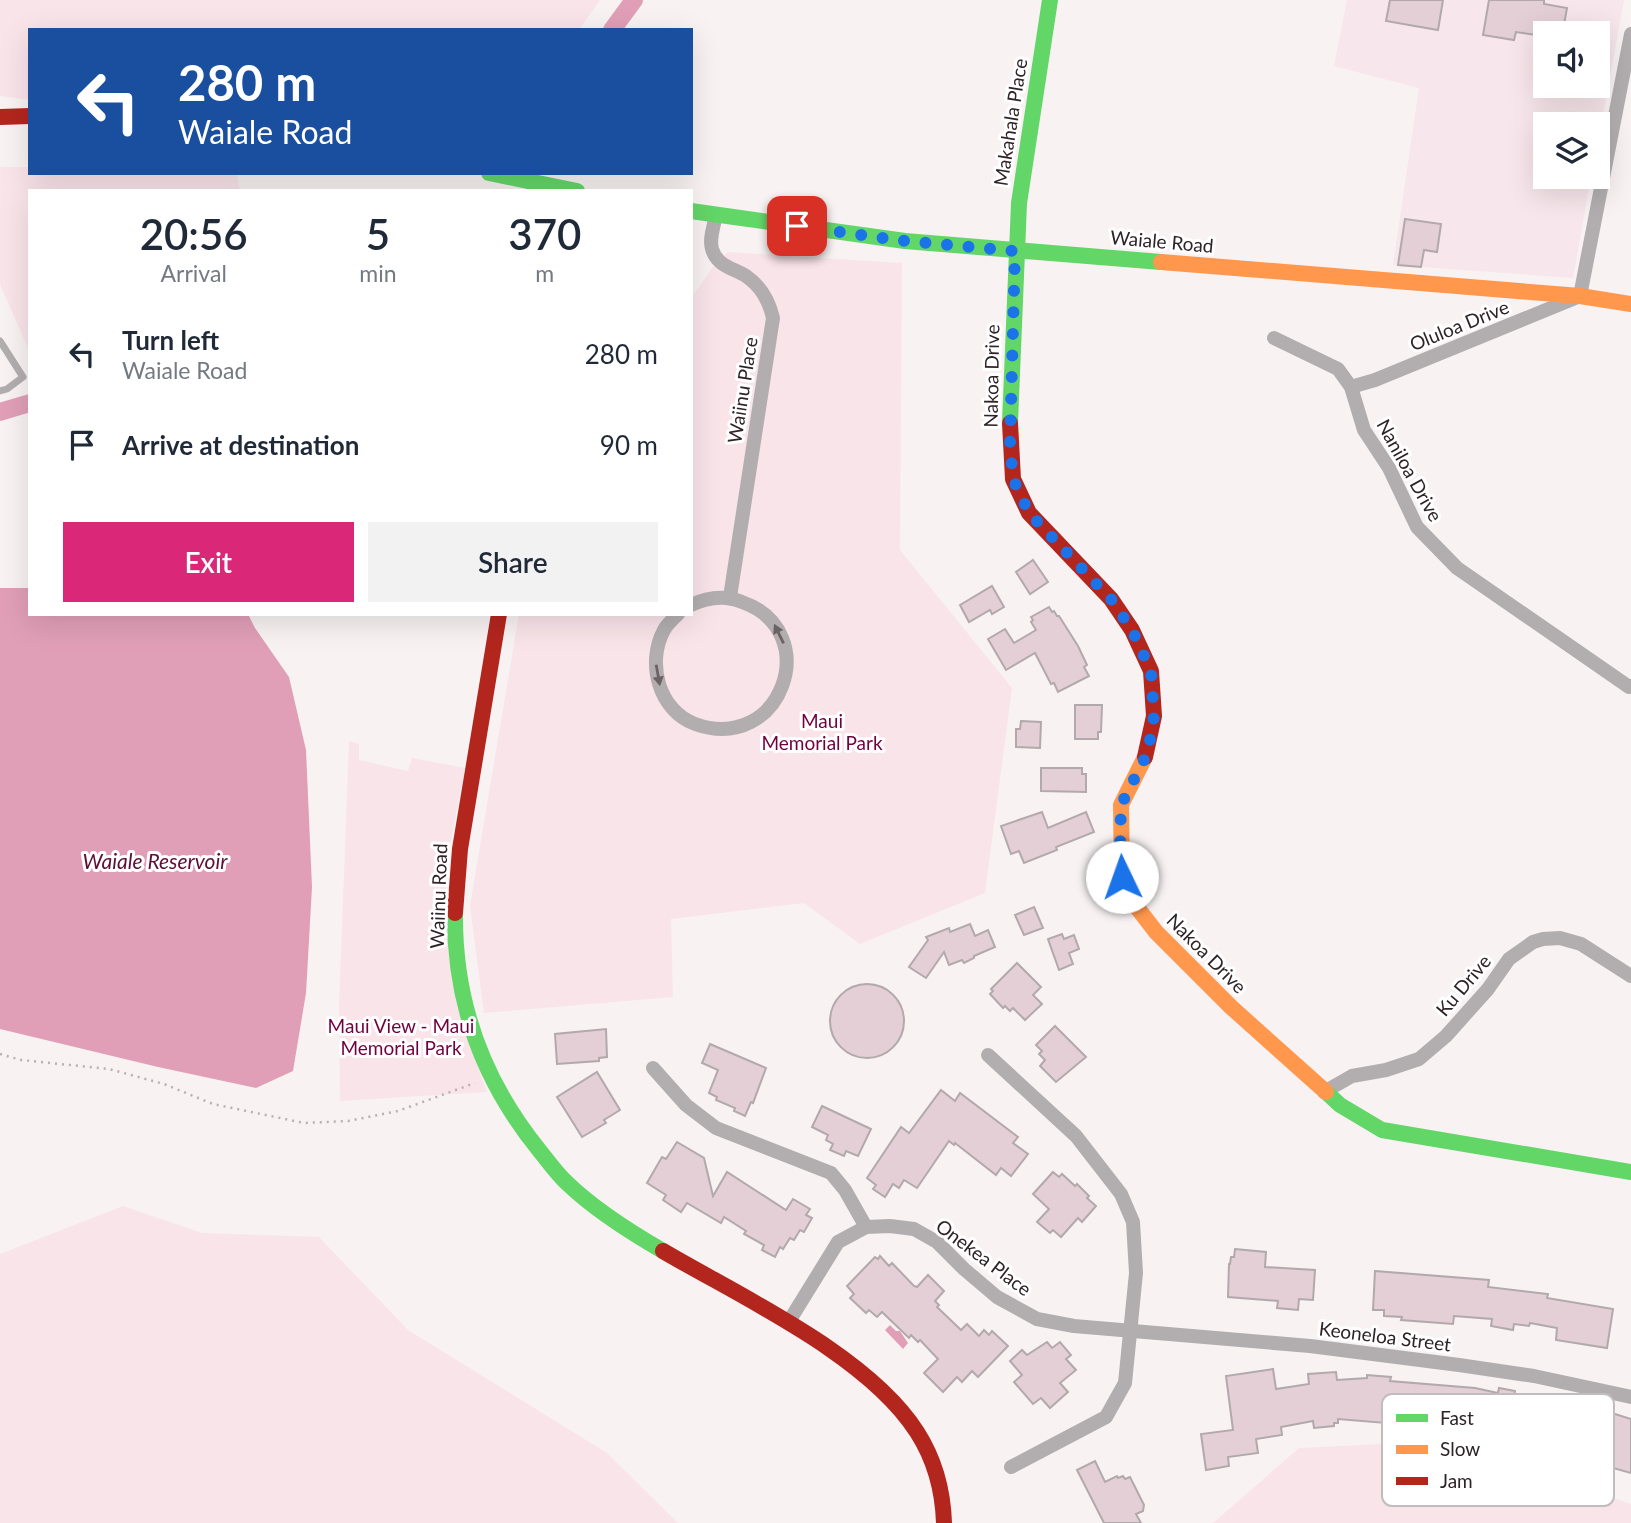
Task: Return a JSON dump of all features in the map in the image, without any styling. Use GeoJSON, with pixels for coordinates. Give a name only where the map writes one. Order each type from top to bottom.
{"type":"FeatureCollection","features":[{"type":"Feature","properties":{"kind":"street","name":"Makahala Place"},"geometry":{"type":"LineString","coordinates":[[1015,251],[1019,203],[1050,0]]}},
{"type":"Feature","properties":{"kind":"street"},"geometry":{"type":"LineString","coordinates":[[1580,296],[1631,34]]}},
{"type":"Feature","properties":{"kind":"street"},"geometry":{"type":"LineString","coordinates":[[0,117],[28,116]]}},
{"type":"Feature","properties":{"kind":"street"},"geometry":{"type":"LineString","coordinates":[[499,175],[567,189]]}},
{"type":"Feature","properties":{"kind":"street","name":"Waiale Road"},"geometry":{"type":"LineString","coordinates":[[693,211],[905,241],[1580,296],[1631,304]]}},
{"type":"Feature","properties":{"kind":"street","name":"Waiinu Place"},"geometry":{"type":"LineString","coordinates":[[716,215],[711,240],[713,251],[723,265],[746,276],[758,286],[769,301],[773,318],[730,597]]}},
{"type":"Feature","properties":{"kind":"street","name":"Nakoa Drive"},"geometry":{"type":"LineString","coordinates":[[1015,251],[1010,444],[1013,479],[1029,513],[1111,599],[1132,630],[1151,671],[1154,716],[1148,752],[1121,805],[1122,877],[1129,897],[1156,932],[1231,1007],[1324,1092],[1340,1105],[1382,1130],[1631,1172]]}},
{"type":"Feature","properties":{"kind":"street","name":"Oluloa Drive"},"geometry":{"type":"LineString","coordinates":[[1351,387],[1375,380],[1580,296]]}},
{"type":"Feature","properties":{"kind":"street","name":"Naniloa Drive"},"geometry":{"type":"LineString","coordinates":[[1274,338],[1338,369],[1351,387],[1364,430],[1389,468],[1417,527],[1433,545],[1457,568],[1630,688]]}},
{"type":"Feature","properties":{"kind":"street"},"geometry":{"type":"LineString","coordinates":[[676,616],[664,629],[655,654],[657,680],[668,704],[687,721],[712,730],[737,728],[761,717],[778,698],[787,673],[786,647],[774,624],[755,606],[730,597],[705,599],[693,604]]}},
{"type":"Feature","properties":{"kind":"street","name":"Waiinu Road"},"geometry":{"type":"LineString","coordinates":[[499,616],[461,840],[454,940],[462,996],[475,1039],[492,1077],[521,1128],[568,1185],[610,1218],[788,1323],[860,1371],[901,1410],[921,1437],[935,1471],[944,1523]]}},
{"type":"Feature","properties":{"kind":"street","name":"Ku Drive"},"geometry":{"type":"LineString","coordinates":[[1324,1092],[1352,1076],[1386,1070],[1419,1059],[1446,1036],[1488,989],[1509,959],[1533,942],[1560,938],[1581,944],[1631,976]]}},
{"type":"Feature","properties":{"kind":"street"},"geometry":{"type":"LineString","coordinates":[[988,1055],[1076,1136],[1121,1194],[1133,1222],[1136,1273],[1125,1382],[1105,1417],[1011,1467]]}},
{"type":"Feature","properties":{"kind":"street"},"geometry":{"type":"LineString","coordinates":[[653,1068],[686,1105],[716,1128],[831,1173],[845,1190],[866,1227],[838,1242],[788,1323]]}},
{"type":"Feature","properties":{"kind":"street","name":"Onekea Place"},"geometry":{"type":"LineString","coordinates":[[866,1227],[914,1229],[937,1242],[998,1297],[1037,1320],[1132,1332]]}},
{"type":"Feature","properties":{"kind":"street","name":"Keoneloa Street"},"geometry":{"type":"LineString","coordinates":[[1132,1332],[1310,1346],[1459,1365],[1534,1376],[1631,1397]]}},
{"type":"Feature","properties":{"kind":"lane"},"geometry":{"type":"LineString","coordinates":[[0,341],[23,377],[0,391]]}},
{"type":"Feature","properties":{"kind":"path"},"geometry":{"type":"LineString","coordinates":[[0,1055],[20,1060],[109,1069],[164,1084],[213,1104],[304,1123],[348,1121],[398,1111],[492,1077]]}},
{"type":"Feature","properties":{"kind":"shaded area"},"geometry":{"type":"Polygon","coordinates":[[[1347,0],[1624,0],[1610,77],[1610,21],[1533,21],[1533,98],[1606,98],[1604,112],[1533,112],[1533,189],[1589,189],[1573,278],[1393,265],[1419,88],[1334,66],[1347,0]]]}},
{"type":"Feature","properties":{"kind":"green space"},"geometry":{"type":"Polygon","coordinates":[[[0,0],[600,0],[580,28],[28,28],[28,100],[0,96],[0,0]]]}},
{"type":"Feature","properties":{"kind":"green space"},"geometry":{"type":"Polygon","coordinates":[[[0,167],[28,167],[28,175],[237,175],[240,189],[28,189],[28,348],[0,284],[0,167]]]}},
{"type":"Feature","properties":{"kind":"green space","name":"Maui Memorial Park"},"geometry":{"type":"Polygon","coordinates":[[[728,252],[902,263],[900,550],[1012,688],[985,893],[860,944],[804,903],[671,919],[673,997],[484,1013],[470,906],[519,616],[693,616],[693,295],[718,260],[728,252]]]}},
{"type":"Feature","properties":{"kind":"green space","name":"Maui View - Maui Memorial Park"},"geometry":{"type":"Polygon","coordinates":[[[349,741],[359,744],[359,760],[408,771],[412,758],[465,768],[447,870],[447,937],[462,1016],[487,1092],[340,1101],[339,1007],[349,741]]]}},
{"type":"Feature","properties":{"kind":"green space"},"geometry":{"type":"Polygon","coordinates":[[[123,1206],[202,1233],[319,1237],[408,1330],[607,1453],[678,1523],[0,1523],[0,1254],[123,1206]]]}},
{"type":"Feature","properties":{"kind":"green space"},"geometry":{"type":"Polygon","coordinates":[[[1382,1444],[1382,1506],[1614,1506],[1614,1498],[1631,1504],[1631,1523],[1213,1523],[1299,1448],[1382,1444]]]}},
{"type":"Feature","properties":{"kind":"water","name":"Waiale Reservoir"},"geometry":{"type":"Polygon","coordinates":[[[0,588],[28,588],[28,616],[249,616],[289,677],[306,750],[312,887],[306,993],[293,1071],[256,1088],[0,1029],[0,588]]]}},
{"type":"Feature","properties":{"kind":"water"},"geometry":{"type":"Polygon","coordinates":[[[890,1325],[900,1331],[908,1343],[903,1349],[885,1330],[890,1325]]]}},
{"type":"Feature","properties":{"kind":"building"},"geometry":{"type":"Polygon","coordinates":[[[1390,0],[1443,0],[1438,30],[1386,21],[1390,0]]]}},
{"type":"Feature","properties":{"kind":"building"},"geometry":{"type":"Polygon","coordinates":[[[1489,0],[1544,0],[1544,4],[1567,8],[1565,21],[1533,21],[1533,35],[1516,32],[1514,40],[1483,35],[1489,0]]]}},
{"type":"Feature","properties":{"kind":"building"},"geometry":{"type":"Polygon","coordinates":[[[1405,219],[1441,224],[1437,252],[1424,250],[1421,267],[1398,265],[1405,219]]]}},
{"type":"Feature","properties":{"kind":"building"},"geometry":{"type":"Polygon","coordinates":[[[1033,560],[1048,582],[1030,594],[1016,572],[1033,560]]]}},
{"type":"Feature","properties":{"kind":"building"},"geometry":{"type":"Polygon","coordinates":[[[992,586],[1004,607],[992,614],[990,610],[969,622],[960,605],[992,586]]]}},
{"type":"Feature","properties":{"kind":"building"},"geometry":{"type":"Polygon","coordinates":[[[1049,607],[1059,616],[1078,646],[1089,676],[1058,692],[1035,653],[1006,670],[988,639],[1005,629],[1014,643],[1036,630],[1031,617],[1049,607]]]}},
{"type":"Feature","properties":{"kind":"building"},"geometry":{"type":"Polygon","coordinates":[[[1075,705],[1102,705],[1101,732],[1098,732],[1098,739],[1075,739],[1075,705]]]}},
{"type":"Feature","properties":{"kind":"building"},"geometry":{"type":"Polygon","coordinates":[[[1021,721],[1041,722],[1040,748],[1016,747],[1016,729],[1020,729],[1021,721]]]}},
{"type":"Feature","properties":{"kind":"building"},"geometry":{"type":"Polygon","coordinates":[[[1041,768],[1082,768],[1082,774],[1086,774],[1086,792],[1041,791],[1041,768]]]}},
{"type":"Feature","properties":{"kind":"building"},"geometry":{"type":"Polygon","coordinates":[[[1042,812],[1048,828],[1086,812],[1094,832],[1024,863],[1019,851],[1011,854],[1001,826],[1042,812]]]}},
{"type":"Feature","properties":{"kind":"building"},"geometry":{"type":"Polygon","coordinates":[[[1034,907],[1043,928],[1024,935],[1015,915],[1034,907]]]}},
{"type":"Feature","properties":{"kind":"building"},"geometry":{"type":"Polygon","coordinates":[[[970,924],[975,936],[988,930],[995,947],[964,963],[962,960],[949,965],[944,952],[926,978],[909,967],[928,940],[926,937],[949,928],[950,932],[970,924]]]}},
{"type":"Feature","properties":{"kind":"building"},"geometry":{"type":"Polygon","coordinates":[[[1062,934],[1064,939],[1074,935],[1079,949],[1069,953],[1073,964],[1059,970],[1048,939],[1062,934]]]}},
{"type":"Feature","properties":{"kind":"building"},"geometry":{"type":"Polygon","coordinates":[[[1017,963],[1041,987],[1033,995],[1042,1004],[1025,1020],[1013,1008],[1010,1011],[1005,1006],[1003,1008],[990,994],[993,991],[991,989],[1017,963]]]}},
{"type":"Feature","properties":{"kind":"building"},"geometry":{"type":"Polygon","coordinates":[[[867,984],[881,987],[893,995],[901,1007],[904,1021],[901,1035],[893,1047],[881,1055],[867,1058],[853,1055],[841,1047],[833,1035],[830,1021],[833,1007],[841,995],[853,987],[867,984]]]}},
{"type":"Feature","properties":{"kind":"building"},"geometry":{"type":"Polygon","coordinates":[[[1055,1026],[1086,1057],[1056,1082],[1040,1066],[1045,1060],[1036,1045],[1055,1026]]]}},
{"type":"Feature","properties":{"kind":"building"},"geometry":{"type":"Polygon","coordinates":[[[606,1029],[607,1057],[599,1058],[599,1061],[557,1064],[555,1034],[606,1029]]]}},
{"type":"Feature","properties":{"kind":"building"},"geometry":{"type":"Polygon","coordinates":[[[710,1044],[766,1068],[753,1103],[751,1102],[745,1116],[734,1111],[735,1108],[716,1100],[717,1097],[709,1093],[718,1070],[702,1063],[710,1044]]]}},
{"type":"Feature","properties":{"kind":"building"},"geometry":{"type":"Polygon","coordinates":[[[597,1072],[620,1110],[604,1120],[606,1123],[582,1137],[557,1097],[597,1072]]]}},
{"type":"Feature","properties":{"kind":"building"},"geometry":{"type":"Polygon","coordinates":[[[941,1090],[955,1101],[960,1093],[1018,1137],[1013,1143],[1028,1154],[1011,1176],[1001,1168],[996,1175],[949,1141],[917,1188],[904,1180],[899,1188],[893,1184],[885,1197],[873,1189],[876,1185],[867,1178],[901,1127],[909,1133],[941,1090]]]}},
{"type":"Feature","properties":{"kind":"building"},"geometry":{"type":"Polygon","coordinates":[[[822,1106],[871,1129],[858,1156],[846,1151],[844,1156],[830,1150],[833,1144],[826,1140],[828,1135],[812,1127],[822,1106]]]}},
{"type":"Feature","properties":{"kind":"building"},"geometry":{"type":"Polygon","coordinates":[[[677,1142],[704,1158],[713,1196],[727,1172],[786,1210],[793,1199],[810,1209],[806,1215],[812,1218],[804,1232],[800,1230],[794,1240],[790,1238],[783,1249],[780,1247],[775,1257],[762,1250],[764,1245],[744,1234],[746,1231],[724,1217],[721,1223],[687,1203],[681,1212],[663,1200],[666,1195],[647,1183],[662,1157],[666,1159],[677,1142]]]}},
{"type":"Feature","properties":{"kind":"building"},"geometry":{"type":"Polygon","coordinates":[[[1053,1172],[1059,1177],[1062,1174],[1075,1186],[1077,1184],[1096,1206],[1082,1222],[1078,1218],[1061,1237],[1053,1230],[1050,1233],[1037,1222],[1049,1209],[1033,1194],[1053,1172]]]}},
{"type":"Feature","properties":{"kind":"building"},"geometry":{"type":"Polygon","coordinates":[[[1235,1249],[1266,1252],[1265,1267],[1315,1270],[1313,1300],[1299,1299],[1298,1310],[1277,1308],[1278,1301],[1228,1297],[1229,1264],[1235,1249]]]}},
{"type":"Feature","properties":{"kind":"building"},"geometry":{"type":"Polygon","coordinates":[[[880,1256],[889,1266],[892,1263],[914,1286],[917,1287],[928,1275],[944,1291],[935,1301],[939,1305],[937,1307],[961,1330],[967,1324],[979,1336],[984,1330],[989,1335],[992,1331],[1008,1346],[978,1377],[972,1371],[962,1382],[957,1377],[943,1392],[924,1373],[938,1359],[920,1340],[918,1342],[911,1335],[909,1338],[882,1312],[877,1317],[869,1310],[866,1313],[850,1298],[854,1294],[847,1286],[875,1257],[878,1259],[880,1256]]]}},
{"type":"Feature","properties":{"kind":"building"},"geometry":{"type":"Polygon","coordinates":[[[1375,1271],[1489,1280],[1488,1287],[1548,1294],[1547,1298],[1613,1309],[1607,1348],[1556,1340],[1557,1328],[1530,1323],[1529,1326],[1514,1324],[1513,1330],[1491,1326],[1492,1319],[1454,1316],[1453,1324],[1384,1316],[1384,1310],[1373,1310],[1375,1271]]]}},
{"type":"Feature","properties":{"kind":"building"},"geometry":{"type":"Polygon","coordinates":[[[1047,1342],[1052,1348],[1060,1342],[1071,1355],[1066,1359],[1076,1370],[1060,1383],[1068,1392],[1050,1408],[1041,1398],[1033,1404],[1014,1382],[1022,1375],[1010,1361],[1022,1350],[1027,1355],[1047,1342]]]}},
{"type":"Feature","properties":{"kind":"building"},"geometry":{"type":"Polygon","coordinates":[[[1273,1369],[1276,1389],[1309,1384],[1308,1374],[1336,1372],[1337,1380],[1367,1378],[1367,1375],[1391,1377],[1390,1381],[1475,1388],[1498,1393],[1499,1388],[1515,1391],[1514,1394],[1382,1394],[1382,1423],[1338,1419],[1334,1426],[1314,1428],[1313,1421],[1281,1427],[1282,1435],[1256,1439],[1258,1453],[1228,1457],[1229,1466],[1206,1470],[1201,1434],[1233,1430],[1226,1376],[1273,1369]]]}},
{"type":"Feature","properties":{"kind":"building"},"geometry":{"type":"Polygon","coordinates":[[[1614,1414],[1631,1419],[1631,1473],[1614,1468],[1614,1414]]]}},
{"type":"Feature","properties":{"kind":"building"},"geometry":{"type":"Polygon","coordinates":[[[1095,1461],[1105,1482],[1117,1476],[1123,1476],[1125,1479],[1130,1477],[1144,1505],[1143,1511],[1136,1514],[1141,1523],[1104,1523],[1077,1470],[1095,1461]]]}},
{"type":"Feature","properties":{"kind":"waterway"},"geometry":{"type":"LineString","coordinates":[[613,28],[634,0]]}},
{"type":"Feature","properties":{"kind":"waterway"},"geometry":{"type":"LineString","coordinates":[[0,412],[28,404]]}},
{"type":"Feature","properties":{"kind":"traffic: fast"},"geometry":{"type":"LineString","coordinates":[[1010,423],[1019,203],[1050,0]]}},
{"type":"Feature","properties":{"kind":"traffic: fast"},"geometry":{"type":"LineString","coordinates":[[499,175],[567,189]]}},
{"type":"Feature","properties":{"kind":"traffic: fast"},"geometry":{"type":"LineString","coordinates":[[693,211],[905,241],[1161,262]]}},
{"type":"Feature","properties":{"kind":"traffic: fast"},"geometry":{"type":"LineString","coordinates":[[455,913],[456,946],[466,1009],[476,1039],[502,1097],[519,1124],[563,1179],[601,1211],[663,1251]]}},
{"type":"Feature","properties":{"kind":"traffic: fast"},"geometry":{"type":"LineString","coordinates":[[1326,1092],[1340,1105],[1382,1130],[1631,1172]]}},
{"type":"Feature","properties":{"kind":"traffic: slow"},"geometry":{"type":"LineString","coordinates":[[1161,262],[1580,296],[1631,304]]}},
{"type":"Feature","properties":{"kind":"traffic: slow"},"geometry":{"type":"LineString","coordinates":[[1145,757],[1121,805],[1122,877],[1129,897],[1156,932],[1231,1007],[1326,1092]]}},
{"type":"Feature","properties":{"kind":"traffic: jam"},"geometry":{"type":"LineString","coordinates":[[0,117],[28,116]]}},
{"type":"Feature","properties":{"kind":"traffic: jam"},"geometry":{"type":"LineString","coordinates":[[1010,423],[1013,479],[1029,513],[1111,599],[1132,630],[1151,671],[1154,716],[1145,757]]}},
{"type":"Feature","properties":{"kind":"traffic: jam"},"geometry":{"type":"LineString","coordinates":[[455,913],[460,849],[499,616]]}},
{"type":"Feature","properties":{"kind":"traffic: jam"},"geometry":{"type":"LineString","coordinates":[[663,1251],[765,1308],[836,1353],[895,1404],[917,1432],[929,1454],[940,1488],[944,1523]]}},
{"type":"Feature","properties":{"kind":"route"},"geometry":{"type":"LineString","coordinates":[[797,226],[905,241],[1015,251],[1010,444],[1013,479],[1029,513],[1111,599],[1132,630],[1149,661],[1151,671],[1154,716],[1148,752],[1121,805],[1122,877]]}}]}
